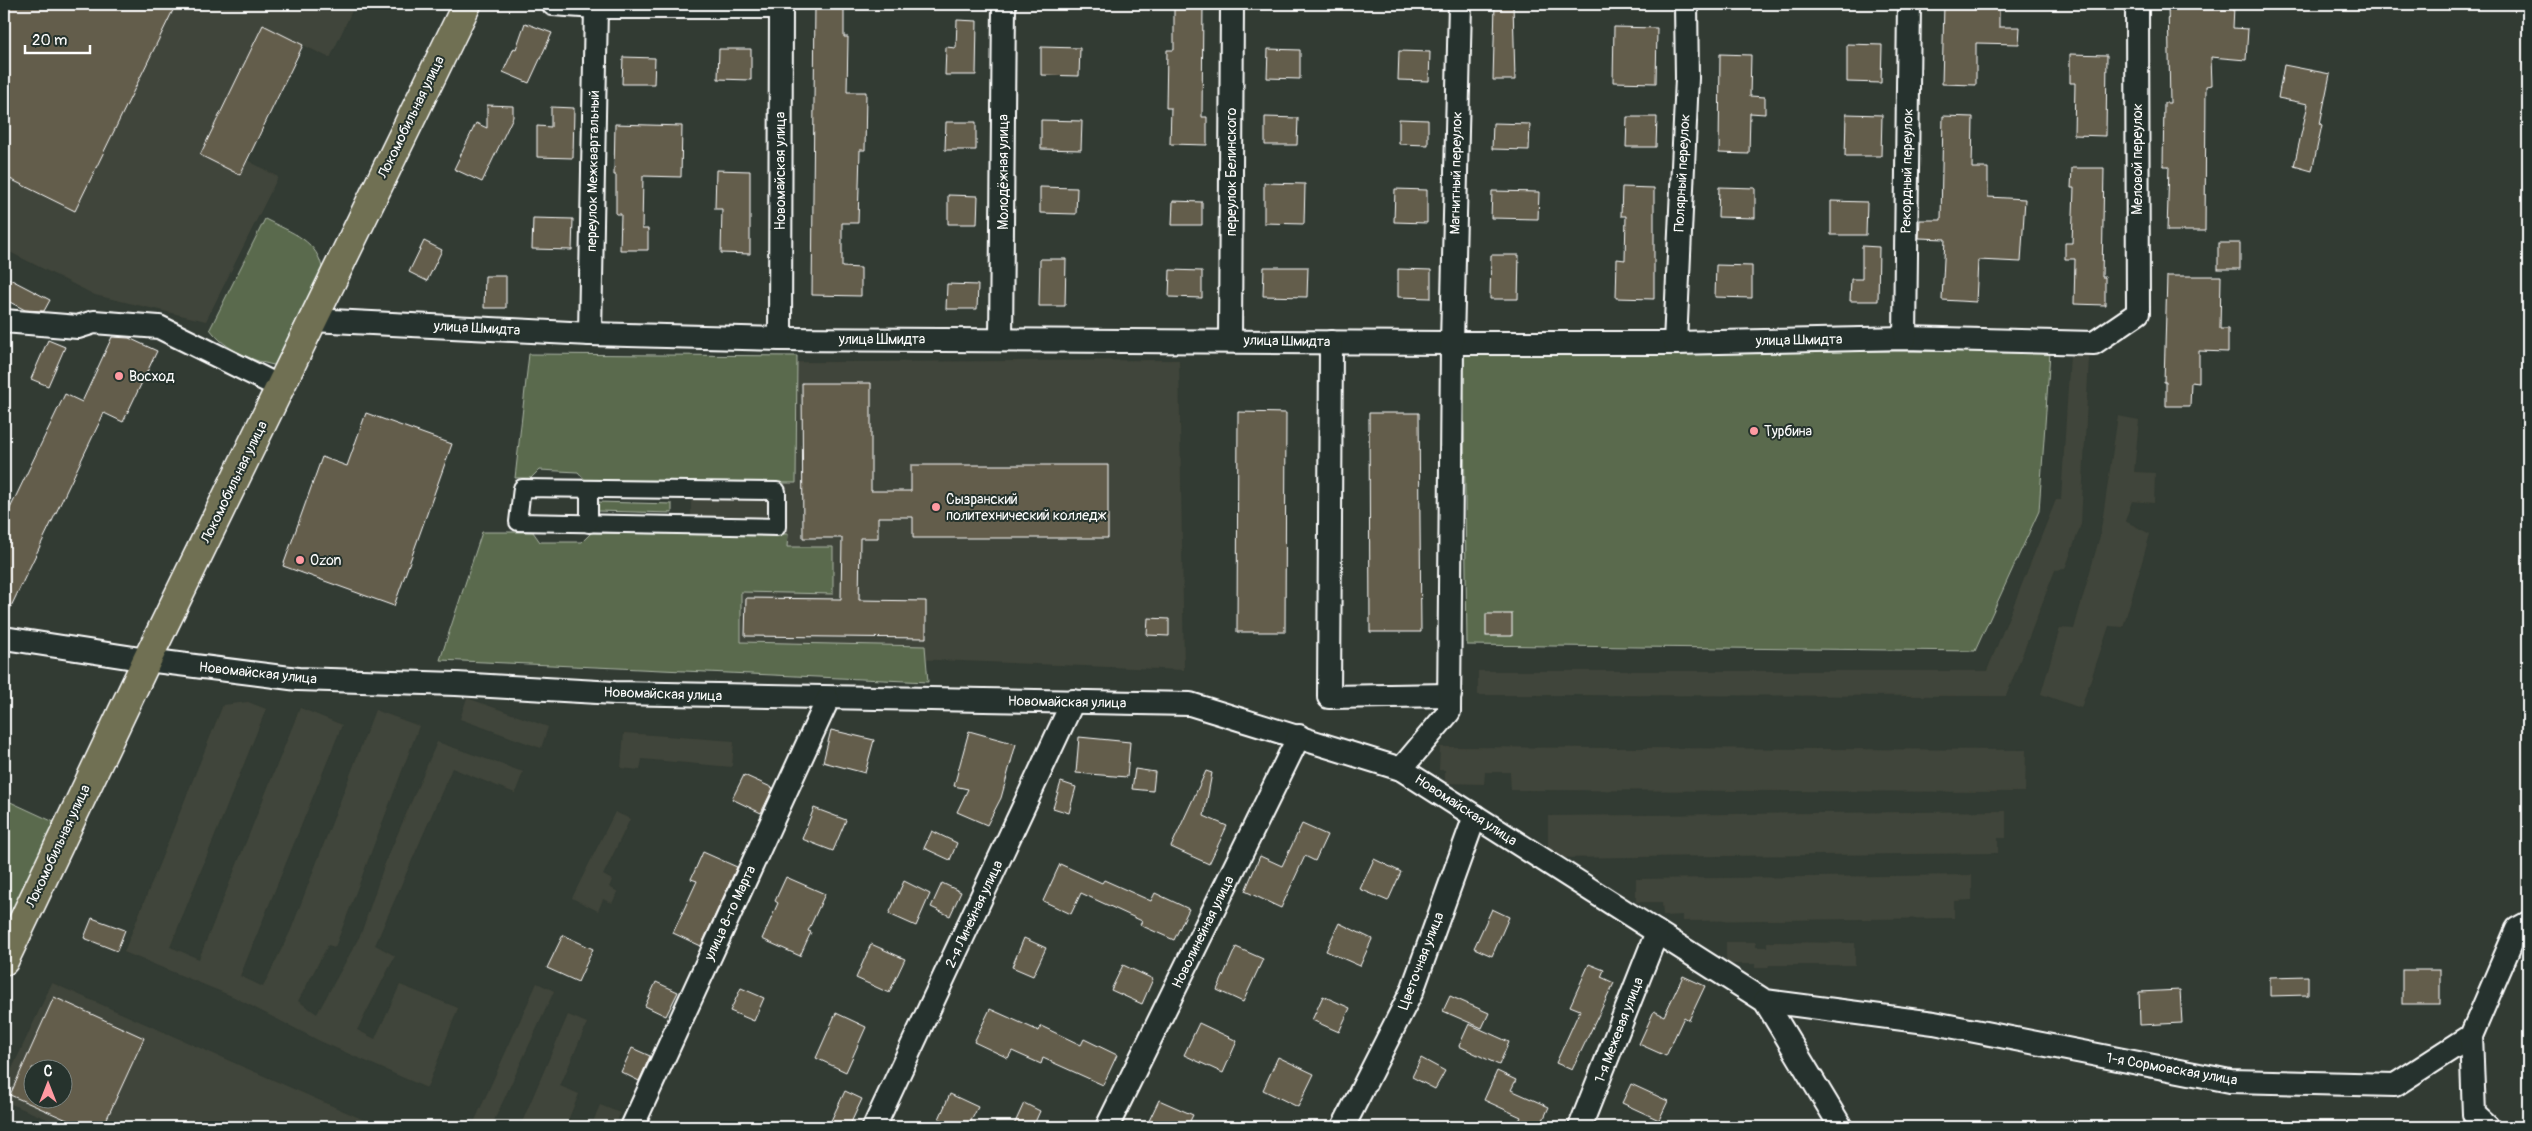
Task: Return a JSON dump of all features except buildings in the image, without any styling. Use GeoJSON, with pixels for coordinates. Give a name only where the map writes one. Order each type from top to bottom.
{"type":"FeatureCollection","features":[{"type":"Feature","properties":{"kind":"main road","name":"Локомобильная улица"},"geometry":{"type":"LineString","coordinates":[[4,961],[147,660],[467,4]]}},
{"type":"Feature","properties":{"kind":"street"},"geometry":{"type":"LineString","coordinates":[[552,4],[596,8],[781,5]]}},
{"type":"Feature","properties":{"kind":"street","name":"Молодёжная улица"},"geometry":{"type":"LineString","coordinates":[[1001,340],[1004,4]]}},
{"type":"Feature","properties":{"kind":"street","name":"переулок Белинского"},"geometry":{"type":"LineString","coordinates":[[1230,340],[1232,4]]}},
{"type":"Feature","properties":{"kind":"street","name":"Магнитный переулок"},"geometry":{"type":"LineString","coordinates":[[1452,343],[1460,4]]}},
{"type":"Feature","properties":{"kind":"street","name":"Полярный переулок"},"geometry":{"type":"LineString","coordinates":[[1675,343],[1687,78],[1686,4]]}},
{"type":"Feature","properties":{"kind":"street","name":"Рекордный переулок"},"geometry":{"type":"LineString","coordinates":[[1905,338],[1909,4]]}},
{"type":"Feature","properties":{"kind":"street","name":"Меловой переулок"},"geometry":{"type":"LineString","coordinates":[[2137,4],[2138,313]]}},
{"type":"Feature","properties":{"kind":"street","name":"Новомайская улица"},"geometry":{"type":"LineString","coordinates":[[780,339],[781,5]]}},
{"type":"Feature","properties":{"kind":"street","name":"переулок Межквартальный"},"geometry":{"type":"LineString","coordinates":[[590,334],[596,8]]}},
{"type":"Feature","properties":{"kind":"street","name":"улица Шмидта"},"geometry":{"type":"LineString","coordinates":[[312,320],[590,334],[780,339],[1675,343],[1905,338],[2094,343],[2138,313]]}},
{"type":"Feature","properties":{"kind":"street"},"geometry":{"type":"LineString","coordinates":[[4,322],[78,327],[94,322],[159,327],[280,387]]}},
{"type":"Feature","properties":{"kind":"street"},"geometry":{"type":"LineString","coordinates":[[1331,342],[1329,697],[1450,695]]}},
{"type":"Feature","properties":{"kind":"street"},"geometry":{"type":"LineString","coordinates":[[1401,769],[1449,712],[1452,343]]}},
{"type":"Feature","properties":{"kind":"street"},"geometry":{"type":"LineString","coordinates":[[522,488],[777,491],[777,527],[589,524],[518,522],[522,488]]}},
{"type":"Feature","properties":{"kind":"street"},"geometry":{"type":"LineString","coordinates":[[589,490],[589,524]]}},
{"type":"Feature","properties":{"kind":"street","name":"Новомайская улица"},"geometry":{"type":"LineString","coordinates":[[4,638],[147,660],[298,679],[456,684],[615,693],[828,699],[1190,704],[1300,736],[1401,769],[1765,1001],[1842,1127]]}},
{"type":"Feature","properties":{"kind":"street","name":"улица 8-го Марта"},"geometry":{"type":"LineString","coordinates":[[632,1127],[828,699]]}},
{"type":"Feature","properties":{"kind":"street","name":"2-я Линейная улица"},"geometry":{"type":"LineString","coordinates":[[874,1127],[1073,701]]}},
{"type":"Feature","properties":{"kind":"street","name":"Новолинейная улица"},"geometry":{"type":"LineString","coordinates":[[1107,1127],[1300,736]]}},
{"type":"Feature","properties":{"kind":"street","name":"Цветочная улица"},"geometry":{"type":"LineString","coordinates":[[1343,1127],[1412,991],[1475,816]]}},
{"type":"Feature","properties":{"kind":"street"},"geometry":{"type":"LineString","coordinates":[[2488,1127],[2474,1114],[2471,1036],[2517,929],[2528,923]]}},
{"type":"Feature","properties":{"kind":"street","name":"1-я Межевая улица"},"geometry":{"type":"LineString","coordinates":[[1580,1127],[1657,932]]}},
{"type":"Feature","properties":{"kind":"street","name":"1-я Сормовская улица"},"geometry":{"type":"LineString","coordinates":[[1765,1001],[1934,1023],[2230,1081],[2395,1085],[2471,1036]]}},
{"type":"Feature","properties":{"kind":"shaded area"},"geometry":{"type":"Polygon","coordinates":[[[4,4],[355,4],[330,58],[303,45],[247,160],[278,177],[206,321],[95,295],[4,249],[4,4]]]}},
{"type":"Feature","properties":{"kind":"shaded area"},"geometry":{"type":"Polygon","coordinates":[[[2070,355],[2089,355],[2081,524],[2065,569],[2055,570],[2006,696],[1478,695],[1478,671],[1987,671],[2056,500],[2061,500],[2070,355]]]}},
{"type":"Feature","properties":{"kind":"shaded area","name":"Сызранский политехнический колледж"},"geometry":{"type":"Polygon","coordinates":[[[1179,360],[1184,670],[691,650],[691,363],[1179,360]]]}},
{"type":"Feature","properties":{"kind":"shaded area"},"geometry":{"type":"Polygon","coordinates":[[[2118,416],[2139,420],[2134,472],[2155,473],[2154,503],[2132,501],[2125,521],[2150,534],[2123,627],[2109,626],[2081,708],[2041,694],[2060,628],[2074,629],[2100,536],[2118,416]]]}},
{"type":"Feature","properties":{"kind":"shaded area"},"geometry":{"type":"Polygon","coordinates":[[[467,698],[548,727],[541,748],[460,719],[467,698]]]}},
{"type":"Feature","properties":{"kind":"shaded area"},"geometry":{"type":"Polygon","coordinates":[[[248,702],[266,709],[170,947],[199,959],[300,708],[342,725],[240,976],[263,987],[291,930],[375,710],[419,726],[335,947],[328,945],[298,1001],[317,1014],[361,934],[384,866],[437,742],[523,772],[515,793],[452,768],[375,945],[395,956],[357,1030],[375,1039],[400,985],[458,1008],[427,1088],[320,1041],[232,996],[124,952],[223,705],[248,702]]]}},
{"type":"Feature","properties":{"kind":"shaded area"},"geometry":{"type":"Polygon","coordinates":[[[624,733],[734,741],[732,767],[642,759],[640,770],[621,768],[624,733]]]}},
{"type":"Feature","properties":{"kind":"shaded area"},"geometry":{"type":"Polygon","coordinates":[[[1440,747],[2026,750],[2025,792],[1511,790],[1510,772],[1485,772],[1484,784],[1445,783],[1445,770],[1439,770],[1440,747]]]}},
{"type":"Feature","properties":{"kind":"shaded area"},"geometry":{"type":"Polygon","coordinates":[[[2006,811],[2006,838],[1998,838],[1998,853],[1548,858],[1548,816],[2006,811]]]}},
{"type":"Feature","properties":{"kind":"shaded area"},"geometry":{"type":"Polygon","coordinates":[[[615,812],[630,819],[603,875],[612,880],[609,887],[618,892],[612,903],[603,899],[598,911],[572,898],[615,812]]]}},
{"type":"Feature","properties":{"kind":"shaded area"},"geometry":{"type":"Polygon","coordinates":[[[1972,875],[1972,900],[1954,901],[1954,918],[1683,921],[1683,915],[1663,916],[1662,902],[1636,902],[1636,879],[1972,875]]]}},
{"type":"Feature","properties":{"kind":"shaded area"},"geometry":{"type":"Polygon","coordinates":[[[1726,942],[1756,942],[1756,947],[1767,947],[1767,942],[1855,943],[1855,965],[1769,965],[1768,968],[1755,968],[1755,964],[1726,964],[1726,942]]]}},
{"type":"Feature","properties":{"kind":"shaded area"},"geometry":{"type":"Polygon","coordinates":[[[52,983],[373,1124],[371,1127],[66,1127],[4,1101],[4,1086],[52,983]]]}},
{"type":"Feature","properties":{"kind":"shaded area"},"geometry":{"type":"Polygon","coordinates":[[[537,983],[554,991],[491,1127],[472,1127],[537,983]]]}},
{"type":"Feature","properties":{"kind":"shaded area"},"geometry":{"type":"Polygon","coordinates":[[[568,1015],[587,1023],[560,1086],[579,1094],[565,1127],[520,1127],[568,1015]]]}},
{"type":"Feature","properties":{"kind":"shaded area"},"geometry":{"type":"Polygon","coordinates":[[[600,1105],[620,1113],[615,1127],[591,1127],[600,1105]]]}},
{"type":"Feature","properties":{"kind":"green space"},"geometry":{"type":"Polygon","coordinates":[[[265,219],[303,239],[310,245],[316,253],[323,273],[279,366],[241,354],[224,343],[210,329],[265,219]]]}},
{"type":"Feature","properties":{"kind":"green space","name":"Турбина"},"geometry":{"type":"Polygon","coordinates":[[[1463,349],[2050,352],[2039,511],[1975,651],[1467,645],[1463,349]]]}},
{"type":"Feature","properties":{"kind":"green space"},"geometry":{"type":"Polygon","coordinates":[[[529,354],[797,356],[796,483],[587,482],[578,472],[539,470],[531,478],[515,478],[529,354]]]}},
{"type":"Feature","properties":{"kind":"green space"},"geometry":{"type":"Polygon","coordinates":[[[597,502],[672,504],[672,513],[597,511],[597,502]]]}},
{"type":"Feature","properties":{"kind":"green space"},"geometry":{"type":"Polygon","coordinates":[[[482,532],[533,532],[540,542],[582,542],[591,533],[788,534],[787,547],[833,547],[833,594],[741,592],[741,642],[925,646],[928,682],[440,660],[482,532]]]}},
{"type":"Feature","properties":{"kind":"green space"},"geometry":{"type":"Polygon","coordinates":[[[4,799],[56,823],[4,935],[4,799]]]}},
{"type":"Feature","properties":{"kind":"place","name":"Восход"},"geometry":{"type":"Point","coordinates":[119,376]}},
{"type":"Feature","properties":{"kind":"place","name":"Турбина"},"geometry":{"type":"Point","coordinates":[1754,431]}},
{"type":"Feature","properties":{"kind":"place","name":"Сызранский политехнический колледж"},"geometry":{"type":"Point","coordinates":[936,507]}},
{"type":"Feature","properties":{"kind":"place","name":"Ozon"},"geometry":{"type":"Point","coordinates":[300,560]}}]}
